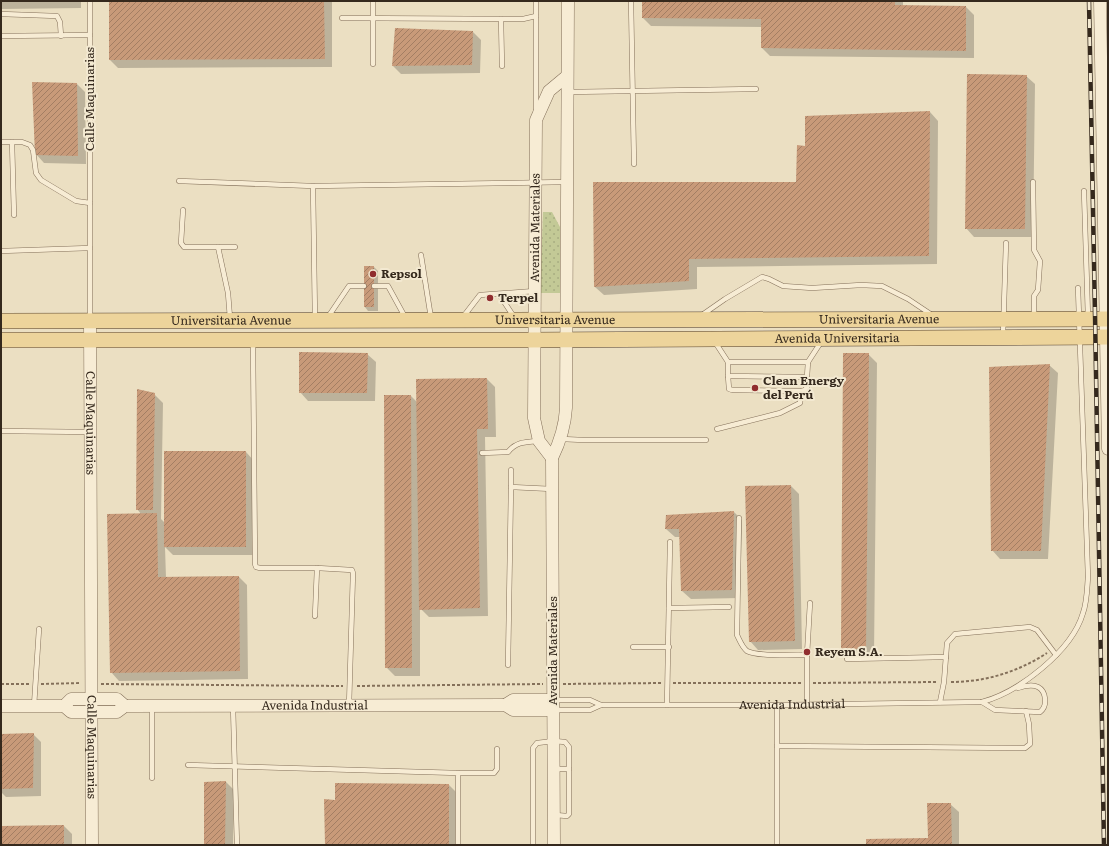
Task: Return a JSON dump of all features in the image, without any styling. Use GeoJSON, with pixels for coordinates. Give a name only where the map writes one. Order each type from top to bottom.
{"type":"FeatureCollection","features":[{"type":"Feature","properties":{"kind":"main road","name":"Universitaria Avenue"},"geometry":{"type":"LineString","coordinates":[[1,321],[1107,319]]}},
{"type":"Feature","properties":{"kind":"main road"},"geometry":{"type":"LineString","coordinates":[[246,320],[250,341]]}},
{"type":"Feature","properties":{"kind":"main road"},"geometry":{"type":"LineString","coordinates":[[714,320],[714,339]]}},
{"type":"Feature","properties":{"kind":"main road","name":"Avenida Universitaria"},"geometry":{"type":"LineString","coordinates":[[566,340],[1107,337]]}},
{"type":"Feature","properties":{"kind":"main road","name":"Universitaria Avenue"},"geometry":{"type":"LineString","coordinates":[[1,340],[566,340]]}},
{"type":"Feature","properties":{"kind":"street","name":"Avenida Materiales"},"geometry":{"type":"LineString","coordinates":[[554,845],[552,458],[565,423],[566,408],[568,1]]}},
{"type":"Feature","properties":{"kind":"street"},"geometry":{"type":"LineString","coordinates":[[1100,1],[1107,319],[1108,449]]}},
{"type":"Feature","properties":{"kind":"street","name":"Avenida Materiales"},"geometry":{"type":"LineString","coordinates":[[552,458],[539,441],[534,418],[536,120],[549,91],[567,76]]}},
{"type":"Feature","properties":{"kind":"street","name":"Calle Maquinarias"},"geometry":{"type":"LineString","coordinates":[[90,321],[92,845]]}},
{"type":"Feature","properties":{"kind":"street","name":"Avenida Industrial"},"geometry":{"type":"LineString","coordinates":[[64,706],[71,699],[117,699],[125,706]]}},
{"type":"Feature","properties":{"kind":"street","name":"Avenida Industrial"},"geometry":{"type":"LineString","coordinates":[[1,706],[64,706],[71,712],[117,712],[125,706],[505,705],[513,710],[553,705]]}},
{"type":"Feature","properties":{"kind":"lane","name":"Calle Maquinarias"},"geometry":{"type":"LineString","coordinates":[[90,1],[90,321]]}},
{"type":"Feature","properties":{"kind":"lane"},"geometry":{"type":"LineString","coordinates":[[373,1],[373,64]]}},
{"type":"Feature","properties":{"kind":"lane"},"geometry":{"type":"LineString","coordinates":[[536,1],[536,120]]}},
{"type":"Feature","properties":{"kind":"lane"},"geometry":{"type":"LineString","coordinates":[[631,1],[634,164]]}},
{"type":"Feature","properties":{"kind":"lane"},"geometry":{"type":"LineString","coordinates":[[1,14],[57,16],[60,22],[61,36]]}},
{"type":"Feature","properties":{"kind":"lane"},"geometry":{"type":"LineString","coordinates":[[342,18],[523,19],[536,16]]}},
{"type":"Feature","properties":{"kind":"lane"},"geometry":{"type":"LineString","coordinates":[[501,19],[502,66]]}},
{"type":"Feature","properties":{"kind":"lane"},"geometry":{"type":"LineString","coordinates":[[1,36],[90,35]]}},
{"type":"Feature","properties":{"kind":"lane"},"geometry":{"type":"LineString","coordinates":[[567,92],[756,89]]}},
{"type":"Feature","properties":{"kind":"lane"},"geometry":{"type":"LineString","coordinates":[[1,142],[22,142],[30,145],[33,150],[36,173],[41,180],[76,201],[90,203]]}},
{"type":"Feature","properties":{"kind":"lane"},"geometry":{"type":"LineString","coordinates":[[12,142],[14,215]]}},
{"type":"Feature","properties":{"kind":"lane"},"geometry":{"type":"LineString","coordinates":[[179,181],[313,186],[567,182]]}},
{"type":"Feature","properties":{"kind":"lane"},"geometry":{"type":"LineString","coordinates":[[1033,182],[1034,250],[1040,261],[1038,290],[1034,296],[1034,319]]}},
{"type":"Feature","properties":{"kind":"lane"},"geometry":{"type":"LineString","coordinates":[[313,186],[321,320]]}},
{"type":"Feature","properties":{"kind":"lane"},"geometry":{"type":"LineString","coordinates":[[1013,690],[1041,669],[1063,648],[1077,628],[1083,613],[1086,598],[1088,577],[1080,338],[1084,319],[1084,191]]}},
{"type":"Feature","properties":{"kind":"lane"},"geometry":{"type":"LineString","coordinates":[[183,210],[182,245],[184,247],[235,247]]}},
{"type":"Feature","properties":{"kind":"lane"},"geometry":{"type":"LineString","coordinates":[[1003,338],[1006,243]]}},
{"type":"Feature","properties":{"kind":"lane"},"geometry":{"type":"LineString","coordinates":[[218,247],[228,293],[230,320]]}},
{"type":"Feature","properties":{"kind":"lane"},"geometry":{"type":"LineString","coordinates":[[1,252],[90,248]]}},
{"type":"Feature","properties":{"kind":"lane"},"geometry":{"type":"LineString","coordinates":[[421,255],[431,320]]}},
{"type":"Feature","properties":{"kind":"lane"},"geometry":{"type":"LineString","coordinates":[[696,320],[724,300],[762,277],[783,286],[812,288],[861,285],[882,286],[938,319]]}},
{"type":"Feature","properties":{"kind":"lane"},"geometry":{"type":"LineString","coordinates":[[321,320],[349,286],[364,286]]}},
{"type":"Feature","properties":{"kind":"lane"},"geometry":{"type":"LineString","coordinates":[[374,286],[388,286],[407,320]]}},
{"type":"Feature","properties":{"kind":"lane"},"geometry":{"type":"LineString","coordinates":[[1078,288],[1084,319]]}},
{"type":"Feature","properties":{"kind":"lane"},"geometry":{"type":"LineString","coordinates":[[461,320],[480,295],[535,291]]}},
{"type":"Feature","properties":{"kind":"lane"},"geometry":{"type":"LineString","coordinates":[[499,294],[516,320]]}},
{"type":"Feature","properties":{"kind":"lane"},"geometry":{"type":"LineString","coordinates":[[714,339],[719,350],[728,362],[729,389],[802,391],[807,387],[808,362],[823,339]]}},
{"type":"Feature","properties":{"kind":"lane"},"geometry":{"type":"LineString","coordinates":[[250,341],[256,568],[317,568],[352,570],[349,706]]}},
{"type":"Feature","properties":{"kind":"lane"},"geometry":{"type":"LineString","coordinates":[[728,362],[808,362]]}},
{"type":"Feature","properties":{"kind":"lane"},"geometry":{"type":"LineString","coordinates":[[728,376],[807,377]]}},
{"type":"Feature","properties":{"kind":"lane"},"geometry":{"type":"LineString","coordinates":[[717,429],[780,413],[800,403],[802,391]]}},
{"type":"Feature","properties":{"kind":"lane"},"geometry":{"type":"LineString","coordinates":[[1,432],[90,432]]}},
{"type":"Feature","properties":{"kind":"lane"},"geometry":{"type":"LineString","coordinates":[[560,439],[706,440]]}},
{"type":"Feature","properties":{"kind":"lane"},"geometry":{"type":"LineString","coordinates":[[482,453],[508,452],[520,442],[539,441]]}},
{"type":"Feature","properties":{"kind":"lane"},"geometry":{"type":"LineString","coordinates":[[508,665],[511,470]]}},
{"type":"Feature","properties":{"kind":"lane"},"geometry":{"type":"LineString","coordinates":[[511,487],[552,489]]}},
{"type":"Feature","properties":{"kind":"lane"},"geometry":{"type":"LineString","coordinates":[[739,518],[737,635],[741,645],[747,651],[757,654],[807,655]]}},
{"type":"Feature","properties":{"kind":"lane"},"geometry":{"type":"LineString","coordinates":[[667,705],[670,608],[670,542]]}},
{"type":"Feature","properties":{"kind":"lane"},"geometry":{"type":"LineString","coordinates":[[316,616],[317,568]]}},
{"type":"Feature","properties":{"kind":"lane"},"geometry":{"type":"LineString","coordinates":[[808,704],[807,655],[810,604]]}},
{"type":"Feature","properties":{"kind":"lane"},"geometry":{"type":"LineString","coordinates":[[670,608],[729,607]]}},
{"type":"Feature","properties":{"kind":"lane"},"geometry":{"type":"LineString","coordinates":[[940,702],[944,682],[947,644],[955,634],[1030,627],[1037,630],[1056,655]]}},
{"type":"Feature","properties":{"kind":"lane"},"geometry":{"type":"LineString","coordinates":[[34,706],[39,629]]}},
{"type":"Feature","properties":{"kind":"lane"},"geometry":{"type":"LineString","coordinates":[[633,647],[669,647]]}},
{"type":"Feature","properties":{"kind":"lane"},"geometry":{"type":"LineString","coordinates":[[847,660],[946,657]]}},
{"type":"Feature","properties":{"kind":"lane"},"geometry":{"type":"LineString","coordinates":[[1023,686],[1030,686],[1037,687],[1044,694],[1045,705],[1044,710],[1040,712],[996,710],[982,702],[994,699],[1023,686]]}},
{"type":"Feature","properties":{"kind":"lane","name":"Avenida Industrial"},"geometry":{"type":"LineString","coordinates":[[553,705],[590,700],[601,705]]}},
{"type":"Feature","properties":{"kind":"lane","name":"Avenida Industrial"},"geometry":{"type":"LineString","coordinates":[[553,705],[590,710],[601,705],[777,705],[982,702]]}},
{"type":"Feature","properties":{"kind":"lane"},"geometry":{"type":"LineString","coordinates":[[777,705],[777,845]]}},
{"type":"Feature","properties":{"kind":"lane"},"geometry":{"type":"LineString","coordinates":[[152,706],[152,778]]}},
{"type":"Feature","properties":{"kind":"lane"},"geometry":{"type":"LineString","coordinates":[[233,706],[237,845]]}},
{"type":"Feature","properties":{"kind":"lane"},"geometry":{"type":"LineString","coordinates":[[777,746],[1025,748],[1030,744],[1029,724],[1026,711]]}},
{"type":"Feature","properties":{"kind":"lane"},"geometry":{"type":"LineString","coordinates":[[533,845],[532,748],[537,743],[554,741],[565,742],[569,747],[569,814],[567,816],[554,815]]}},
{"type":"Feature","properties":{"kind":"lane"},"geometry":{"type":"LineString","coordinates":[[188,765],[494,773],[497,769],[497,749]]}},
{"type":"Feature","properties":{"kind":"lane"},"geometry":{"type":"LineString","coordinates":[[554,769],[569,769]]}},
{"type":"Feature","properties":{"kind":"lane"},"geometry":{"type":"LineString","coordinates":[[458,773],[458,845]]}},
{"type":"Feature","properties":{"kind":"green space"},"geometry":{"type":"Polygon","coordinates":[[[543,212],[552,212],[560,227],[560,293],[540,293],[543,212]]]}},
{"type":"Feature","properties":{"kind":"building"},"geometry":{"type":"Polygon","coordinates":[[[109,1],[324,1],[325,59],[109,60],[109,1]]]}},
{"type":"Feature","properties":{"kind":"building"},"geometry":{"type":"Polygon","coordinates":[[[642,1],[895,1],[895,5],[966,6],[966,51],[761,48],[761,19],[642,18],[642,1]]]}},
{"type":"Feature","properties":{"kind":"building"},"geometry":{"type":"Polygon","coordinates":[[[395,28],[473,31],[472,65],[392,66],[395,28]]]}},
{"type":"Feature","properties":{"kind":"building"},"geometry":{"type":"Polygon","coordinates":[[[967,74],[1027,75],[1025,229],[965,229],[967,74]]]}},
{"type":"Feature","properties":{"kind":"building"},"geometry":{"type":"Polygon","coordinates":[[[32,82],[77,83],[78,156],[35,155],[32,82]]]}},
{"type":"Feature","properties":{"kind":"building"},"geometry":{"type":"Polygon","coordinates":[[[930,111],[929,256],[689,259],[689,281],[594,287],[593,182],[796,182],[797,145],[805,146],[805,116],[930,111]]]}},
{"type":"Feature","properties":{"kind":"building"},"geometry":{"type":"Polygon","coordinates":[[[364,266],[374,266],[374,307],[364,307],[364,266]]]}},
{"type":"Feature","properties":{"kind":"building"},"geometry":{"type":"Polygon","coordinates":[[[299,352],[368,353],[367,393],[299,393],[299,352]]]}},
{"type":"Feature","properties":{"kind":"building"},"geometry":{"type":"Polygon","coordinates":[[[843,353],[869,353],[866,649],[841,649],[843,353]]]}},
{"type":"Feature","properties":{"kind":"building"},"geometry":{"type":"Polygon","coordinates":[[[1050,364],[1041,551],[991,551],[989,367],[1050,364]]]}},
{"type":"Feature","properties":{"kind":"building"},"geometry":{"type":"Polygon","coordinates":[[[487,378],[488,429],[477,429],[480,608],[419,610],[416,379],[487,378]]]}},
{"type":"Feature","properties":{"kind":"building"},"geometry":{"type":"Polygon","coordinates":[[[137,389],[155,393],[153,510],[136,510],[137,389]]]}},
{"type":"Feature","properties":{"kind":"building"},"geometry":{"type":"Polygon","coordinates":[[[384,395],[411,395],[412,668],[385,668],[384,395]]]}},
{"type":"Feature","properties":{"kind":"building"},"geometry":{"type":"Polygon","coordinates":[[[164,451],[246,451],[246,547],[164,547],[164,451]]]}},
{"type":"Feature","properties":{"kind":"building"},"geometry":{"type":"Polygon","coordinates":[[[791,485],[795,641],[749,642],[745,486],[791,485]]]}},
{"type":"Feature","properties":{"kind":"building"},"geometry":{"type":"Polygon","coordinates":[[[734,511],[732,590],[681,591],[679,529],[665,529],[666,515],[734,511]]]}},
{"type":"Feature","properties":{"kind":"building"},"geometry":{"type":"Polygon","coordinates":[[[157,513],[158,577],[239,576],[240,671],[110,673],[107,514],[157,513]]]}},
{"type":"Feature","properties":{"kind":"building"},"geometry":{"type":"Polygon","coordinates":[[[34,733],[33,788],[1,789],[1,734],[34,733]]]}},
{"type":"Feature","properties":{"kind":"building"},"geometry":{"type":"Polygon","coordinates":[[[226,781],[225,845],[204,845],[204,782],[226,781]]]}},
{"type":"Feature","properties":{"kind":"building"},"geometry":{"type":"Polygon","coordinates":[[[335,783],[449,784],[449,845],[325,845],[324,799],[335,800],[335,783]]]}},
{"type":"Feature","properties":{"kind":"building"},"geometry":{"type":"Polygon","coordinates":[[[927,803],[951,803],[952,845],[866,845],[866,839],[928,838],[927,803]]]}},
{"type":"Feature","properties":{"kind":"building"},"geometry":{"type":"Polygon","coordinates":[[[64,825],[64,845],[1,845],[1,826],[64,825]]]}},
{"type":"Feature","properties":{"kind":"railway"},"geometry":{"type":"LineString","coordinates":[[1089,1],[1104,845]]}},
{"type":"Feature","properties":{"kind":"place","name":"Repsol"},"geometry":{"type":"Point","coordinates":[373,274]}},
{"type":"Feature","properties":{"kind":"place","name":"Terpel"},"geometry":{"type":"Point","coordinates":[490,298]}},
{"type":"Feature","properties":{"kind":"place","name":"Clean Energy del Perú"},"geometry":{"type":"Point","coordinates":[755,388]}},
{"type":"Feature","properties":{"kind":"place","name":"Reyem S.A."},"geometry":{"type":"Point","coordinates":[807,652]}}]}
